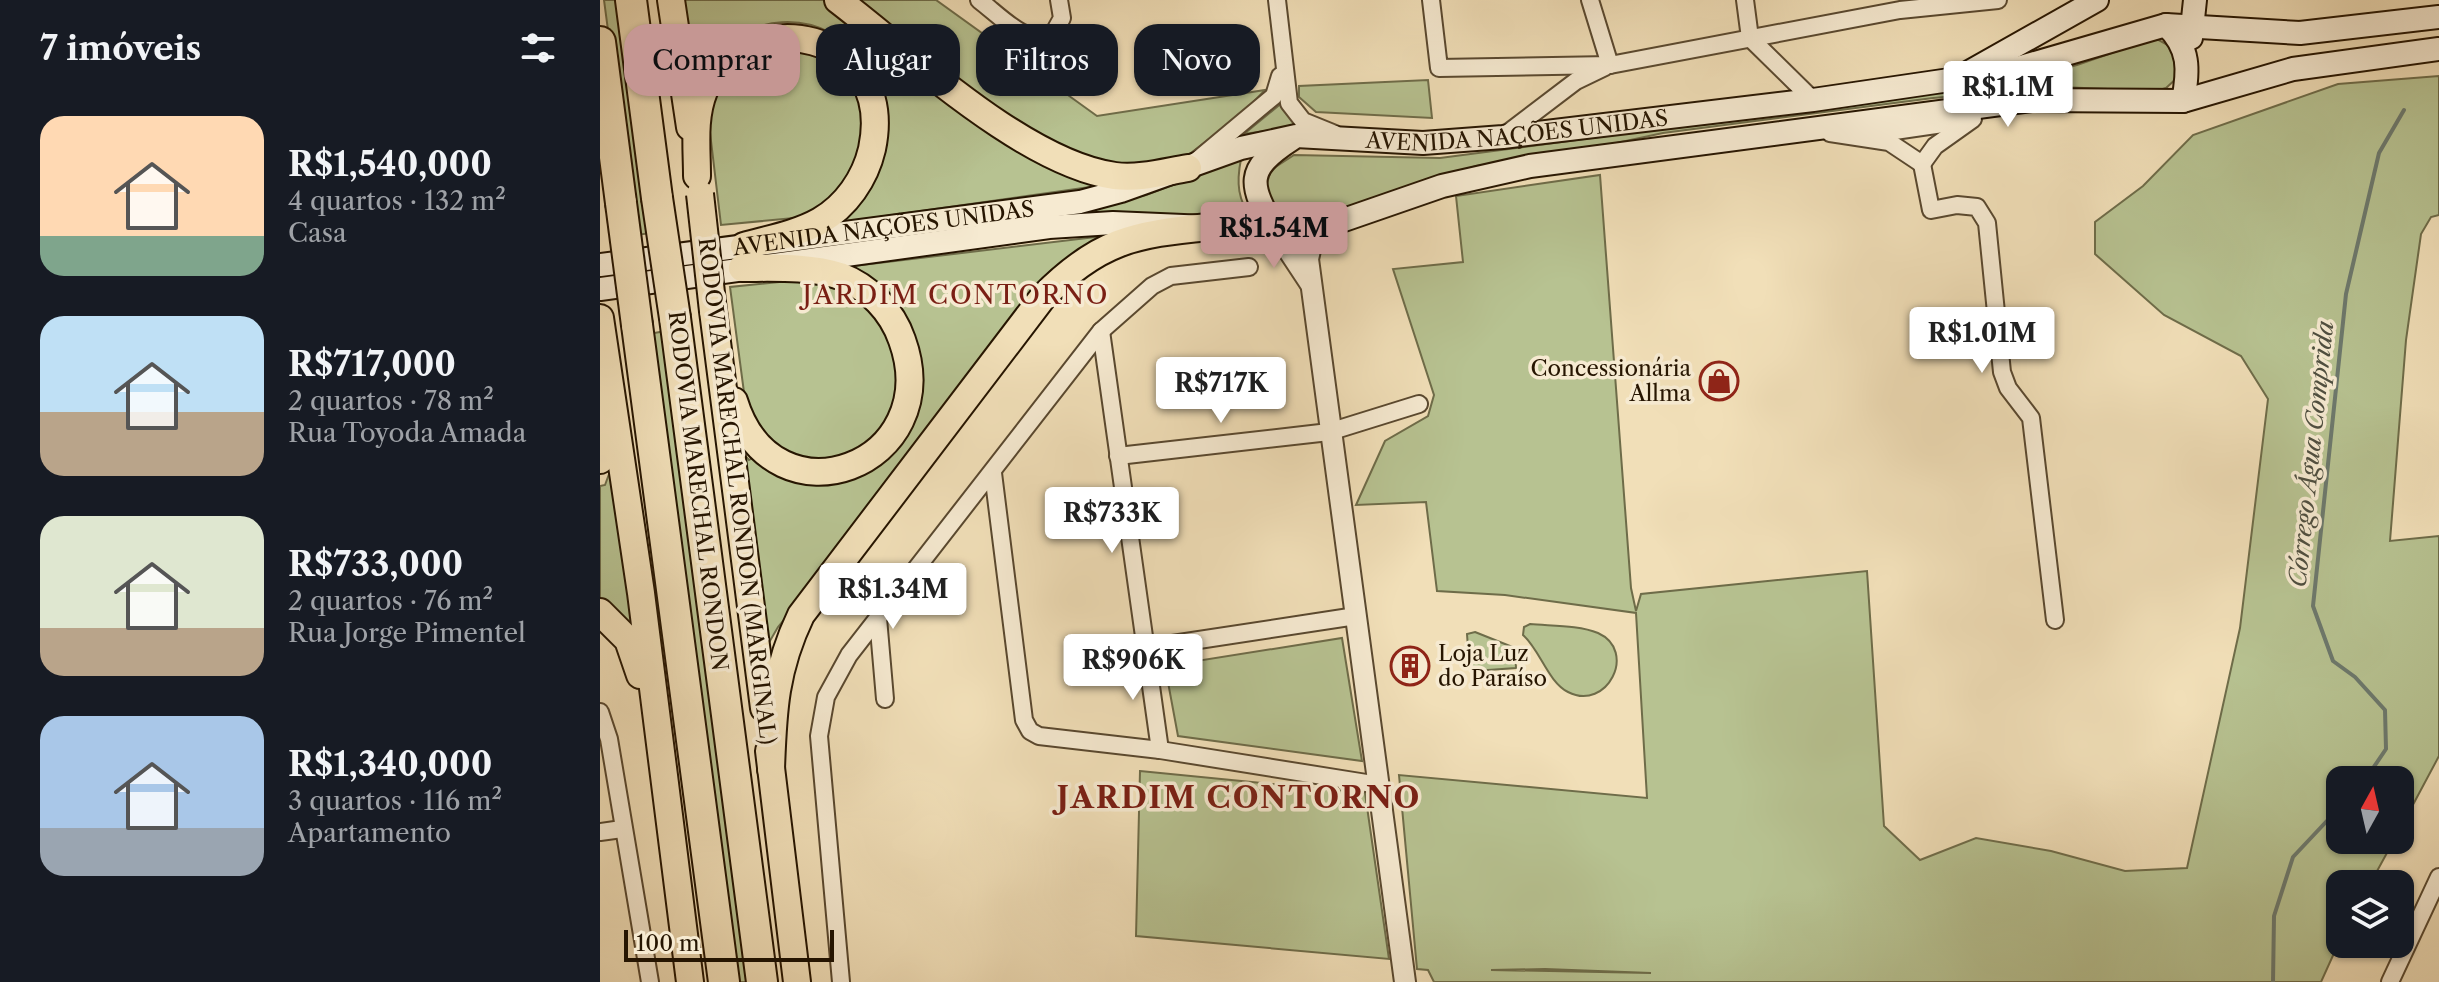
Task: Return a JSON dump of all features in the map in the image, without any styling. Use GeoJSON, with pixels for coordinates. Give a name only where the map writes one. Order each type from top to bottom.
{"type":"FeatureCollection","features":[{"type":"Feature","properties":{"kind":"highway","name":"RODOVIA MARECHAL RONDON"},"geometry":{"type":"LineString","coordinates":[[631,0],[762,982]]}},
{"type":"Feature","properties":{"kind":"highway","name":"RODOVIA MARECHAL RONDON (MARGINAL)"},"geometry":{"type":"LineString","coordinates":[[671,0],[699,185],[797,982]]}},
{"type":"Feature","properties":{"kind":"highway"},"geometry":{"type":"LineString","coordinates":[[838,0],[998,123],[1072,165],[1132,177],[1188,168]]}},
{"type":"Feature","properties":{"kind":"highway"},"geometry":{"type":"LineString","coordinates":[[699,185],[697,116],[702,94],[711,74],[737,45],[773,29],[807,30],[837,44],[862,70],[869,86],[874,130],[869,160],[854,189],[822,220],[743,257]]}},
{"type":"Feature","properties":{"kind":"highway","name":"RODOVIA MARECHAL RONDON"},"geometry":{"type":"LineString","coordinates":[[600,42],[724,982]]}},
{"type":"Feature","properties":{"kind":"highway"},"geometry":{"type":"LineString","coordinates":[[771,769],[776,685],[781,661],[801,615],[1043,297],[1077,265],[1118,243],[1140,235],[1209,227]]}},
{"type":"Feature","properties":{"kind":"highway"},"geometry":{"type":"LineString","coordinates":[[717,341],[740,419],[748,434],[766,454],[790,467],[820,473],[837,471],[865,460],[887,443],[905,409],[910,385],[907,354],[898,328],[879,301],[853,282],[826,272],[743,257]]}},
{"type":"Feature","properties":{"kind":"highway"},"geometry":{"type":"LineString","coordinates":[[601,323],[622,454],[690,982]]}},
{"type":"Feature","properties":{"kind":"highway"},"geometry":{"type":"LineString","coordinates":[[600,460],[606,436],[606,361]]}},
{"type":"Feature","properties":{"kind":"highway"},"geometry":{"type":"LineString","coordinates":[[600,612],[628,640],[661,753]]}},
{"type":"Feature","properties":{"kind":"main road"},"geometry":{"type":"LineString","coordinates":[[1955,79],[2097,0]]}},
{"type":"Feature","properties":{"kind":"main road"},"geometry":{"type":"LineString","coordinates":[[2186,55],[2194,26],[2195,0]]}},
{"type":"Feature","properties":{"kind":"main road"},"geometry":{"type":"LineString","coordinates":[[2202,0],[2221,27]]}},
{"type":"Feature","properties":{"kind":"main road","name":"AVENIDA NAÇÕES UNIDAS"},"geometry":{"type":"LineString","coordinates":[[600,289],[743,257],[1037,210],[1121,191],[1241,148],[1296,136],[1423,143],[1503,137],[1813,100],[1955,79],[2028,66],[2166,25],[2300,33],[2439,17]]}},
{"type":"Feature","properties":{"kind":"main road"},"geometry":{"type":"LineString","coordinates":[[2166,25],[2180,38],[2189,68],[2183,101]]}},
{"type":"Feature","properties":{"kind":"main road","name":"AVENIDA NAÇÕES UNIDAS"},"geometry":{"type":"LineString","coordinates":[[600,265],[743,257],[1113,223],[1275,230],[1338,222],[1442,186],[1501,172],[2031,100],[2183,101],[2293,69],[2439,49]]}},
{"type":"Feature","properties":{"kind":"main road"},"geometry":{"type":"LineString","coordinates":[[1275,230],[1254,194],[1255,175],[1272,152],[1296,136]]}},
{"type":"Feature","properties":{"kind":"street"},"geometry":{"type":"LineString","coordinates":[[979,0],[1027,36],[1042,40],[1052,36],[1062,18],[1059,0]]}},
{"type":"Feature","properties":{"kind":"street"},"geometry":{"type":"LineString","coordinates":[[1277,0],[1289,103],[1296,115],[1348,139]]}},
{"type":"Feature","properties":{"kind":"street"},"geometry":{"type":"LineString","coordinates":[[1431,0],[1439,68],[1610,65],[1899,5],[1998,0]]}},
{"type":"Feature","properties":{"kind":"street"},"geometry":{"type":"LineString","coordinates":[[1590,0],[1610,65]]}},
{"type":"Feature","properties":{"kind":"street"},"geometry":{"type":"LineString","coordinates":[[1745,0],[1750,38],[1813,100]]}},
{"type":"Feature","properties":{"kind":"street"},"geometry":{"type":"LineString","coordinates":[[1188,168],[1274,96],[1283,62]]}},
{"type":"Feature","properties":{"kind":"street"},"geometry":{"type":"LineString","coordinates":[[1503,137],[1576,81],[1610,65]]}},
{"type":"Feature","properties":{"kind":"street"},"geometry":{"type":"LineString","coordinates":[[1865,136],[1973,119],[2031,100]]}},
{"type":"Feature","properties":{"kind":"street"},"geometry":{"type":"LineString","coordinates":[[1922,164],[1935,146],[1973,119]]}},
{"type":"Feature","properties":{"kind":"street"},"geometry":{"type":"LineString","coordinates":[[1797,130],[1865,136],[1900,146],[1922,164],[1931,210],[1957,205],[1977,207],[1987,223],[2002,372],[2008,388],[2031,418],[2055,620]]}},
{"type":"Feature","properties":{"kind":"street"},"geometry":{"type":"LineString","coordinates":[[1338,222],[1313,237],[1308,259],[1405,982]]}},
{"type":"Feature","properties":{"kind":"street"},"geometry":{"type":"LineString","coordinates":[[1275,230],[1311,284]]}},
{"type":"Feature","properties":{"kind":"street"},"geometry":{"type":"LineString","coordinates":[[841,982],[819,736],[826,697],[849,655],[1101,331],[1152,286],[1171,276],[1249,267]]}},
{"type":"Feature","properties":{"kind":"street"},"geometry":{"type":"LineString","coordinates":[[1101,331],[1160,750]]}},
{"type":"Feature","properties":{"kind":"street"},"geometry":{"type":"LineString","coordinates":[[1118,456],[1329,432],[1419,404]]}},
{"type":"Feature","properties":{"kind":"street"},"geometry":{"type":"LineString","coordinates":[[993,473],[1024,720],[1030,731],[1039,736],[1160,750],[1379,785]]}},
{"type":"Feature","properties":{"kind":"street"},"geometry":{"type":"LineString","coordinates":[[1146,648],[1356,616]]}},
{"type":"Feature","properties":{"kind":"street"},"geometry":{"type":"LineString","coordinates":[[878,618],[885,699]]}},
{"type":"Feature","properties":{"kind":"street"},"geometry":{"type":"LineString","coordinates":[[600,712],[609,739],[650,982]]}},
{"type":"Feature","properties":{"kind":"street"},"geometry":{"type":"LineString","coordinates":[[600,832],[622,829]]}},
{"type":"Feature","properties":{"kind":"street"},"geometry":{"type":"LineString","coordinates":[[2390,982],[2439,877]]}},
{"type":"Feature","properties":{"kind":"green space"},"geometry":{"type":"Polygon","coordinates":[[[604,0],[623,0],[626,24],[624,96],[635,96],[651,233],[637,235],[604,0]]]}},
{"type":"Feature","properties":{"kind":"green space"},"geometry":{"type":"Polygon","coordinates":[[[683,0],[824,0],[854,24],[816,24],[816,27],[782,22],[686,24],[683,0]]]}},
{"type":"Feature","properties":{"kind":"green space"},"geometry":{"type":"Polygon","coordinates":[[[850,0],[936,0],[976,29],[976,94],[960,82],[960,24],[882,24],[850,0]]]}},
{"type":"Feature","properties":{"kind":"green space"},"geometry":{"type":"Polygon","coordinates":[[[2155,38],[2177,50],[2178,77],[2166,88],[2156,91],[2060,87],[1933,98],[1663,133],[1565,154],[1476,166],[1356,206],[1304,217],[1277,211],[1265,190],[1271,170],[1294,155],[1440,158],[2000,84],[2077,65],[2155,38]]]}},
{"type":"Feature","properties":{"kind":"green space"},"geometry":{"type":"Polygon","coordinates":[[[800,48],[816,49],[816,96],[860,96],[863,101],[859,164],[820,211],[794,218],[721,225],[709,124],[713,96],[800,96],[800,48]]]}},
{"type":"Feature","properties":{"kind":"green space"},"geometry":{"type":"Polygon","coordinates":[[[2439,76],[2439,215],[2431,217],[2421,234],[2406,340],[2390,541],[2439,536],[2439,756],[2414,803],[2414,766],[2326,766],[2326,854],[2386,854],[2378,870],[2326,870],[2326,958],[2332,958],[2321,982],[1434,982],[1428,970],[1417,969],[1399,775],[1647,798],[1636,613],[1505,595],[1437,591],[1426,502],[1356,505],[1385,441],[1428,416],[1434,395],[1393,269],[1463,262],[1456,196],[1600,175],[1631,588],[1636,611],[1641,594],[1867,571],[1884,826],[1920,860],[1976,838],[2051,851],[2125,871],[2187,868],[2240,628],[2268,399],[2241,356],[2164,315],[2095,254],[2095,222],[2143,186],[2193,135],[2338,84],[2439,76]],[[1545,969],[1491,970],[1651,973],[1545,969]]]}},
{"type":"Feature","properties":{"kind":"green space"},"geometry":{"type":"Polygon","coordinates":[[[1428,80],[1432,118],[1316,112],[1299,97],[1299,86],[1428,80]]]}},
{"type":"Feature","properties":{"kind":"green space"},"geometry":{"type":"Polygon","coordinates":[[[869,96],[958,96],[1097,186],[836,223],[852,209],[869,96]]]}},
{"type":"Feature","properties":{"kind":"green space"},"geometry":{"type":"Polygon","coordinates":[[[978,96],[1069,96],[1097,116],[1226,96],[1259,96],[1241,115],[1179,162],[1132,170],[1038,141],[978,96]]]}},
{"type":"Feature","properties":{"kind":"green space"},"geometry":{"type":"Polygon","coordinates":[[[1283,102],[1299,126],[1244,134],[1283,102]]]}},
{"type":"Feature","properties":{"kind":"green space"},"geometry":{"type":"Polygon","coordinates":[[[1241,159],[1239,191],[1252,221],[1049,217],[1146,195],[1241,159]]]}},
{"type":"Feature","properties":{"kind":"green space"},"geometry":{"type":"Polygon","coordinates":[[[1104,236],[778,627],[767,646],[742,452],[749,460],[754,457],[776,472],[839,479],[919,388],[845,267],[1104,236]]]}},
{"type":"Feature","properties":{"kind":"green space"},"geometry":{"type":"Polygon","coordinates":[[[809,279],[838,283],[887,326],[902,387],[876,445],[819,465],[771,445],[745,400],[730,287],[809,279]]]}},
{"type":"Feature","properties":{"kind":"green space"},"geometry":{"type":"Polygon","coordinates":[[[666,331],[753,982],[734,982],[648,334],[666,331]]]}},
{"type":"Feature","properties":{"kind":"green space"},"geometry":{"type":"Polygon","coordinates":[[[612,466],[633,627],[600,603],[600,486],[605,485],[612,466]]]}},
{"type":"Feature","properties":{"kind":"green space"},"geometry":{"type":"Polygon","coordinates":[[[1530,624],[1574,627],[1598,633],[1610,642],[1616,653],[1613,677],[1595,694],[1582,696],[1568,692],[1555,681],[1523,635],[1524,627],[1530,624]]]}},
{"type":"Feature","properties":{"kind":"green space"},"geometry":{"type":"Polygon","coordinates":[[[1475,632],[1515,648],[1516,668],[1474,671],[1469,662],[1467,634],[1475,632]]]}},
{"type":"Feature","properties":{"kind":"green space"},"geometry":{"type":"Polygon","coordinates":[[[1342,638],[1362,761],[1178,736],[1165,666],[1342,638]]]}},
{"type":"Feature","properties":{"kind":"green space"},"geometry":{"type":"Polygon","coordinates":[[[1140,771],[1365,793],[1389,959],[1136,936],[1140,771]]]}},
{"type":"Feature","properties":{"kind":"waterway","name":"Córrego Água Comprida"},"geometry":{"type":"LineString","coordinates":[[2374,766],[2386,749],[2385,710],[2355,677],[2333,661],[2313,606],[2346,294],[2379,153],[2404,110]]}},
{"type":"Feature","properties":{"kind":"waterway","name":"Córrego Água Comprida"},"geometry":{"type":"LineString","coordinates":[[2273,982],[2274,916],[2293,857],[2326,822]]}},
{"type":"Feature","properties":{"kind":"place","name":"Concessionária Allma"},"geometry":{"type":"Point","coordinates":[1719,381]}},
{"type":"Feature","properties":{"kind":"place","name":"Loja Luz do Paraíso"},"geometry":{"type":"Point","coordinates":[1410,666]}},
{"type":"Feature","properties":{"kind":"district","name":"JARDIM CONTORNO"},"geometry":{"type":"Point","coordinates":[956,295]}},
{"type":"Feature","properties":{"kind":"district","name":"JARDIM CONTORNO"},"geometry":{"type":"Point","coordinates":[1239,797]}}]}
